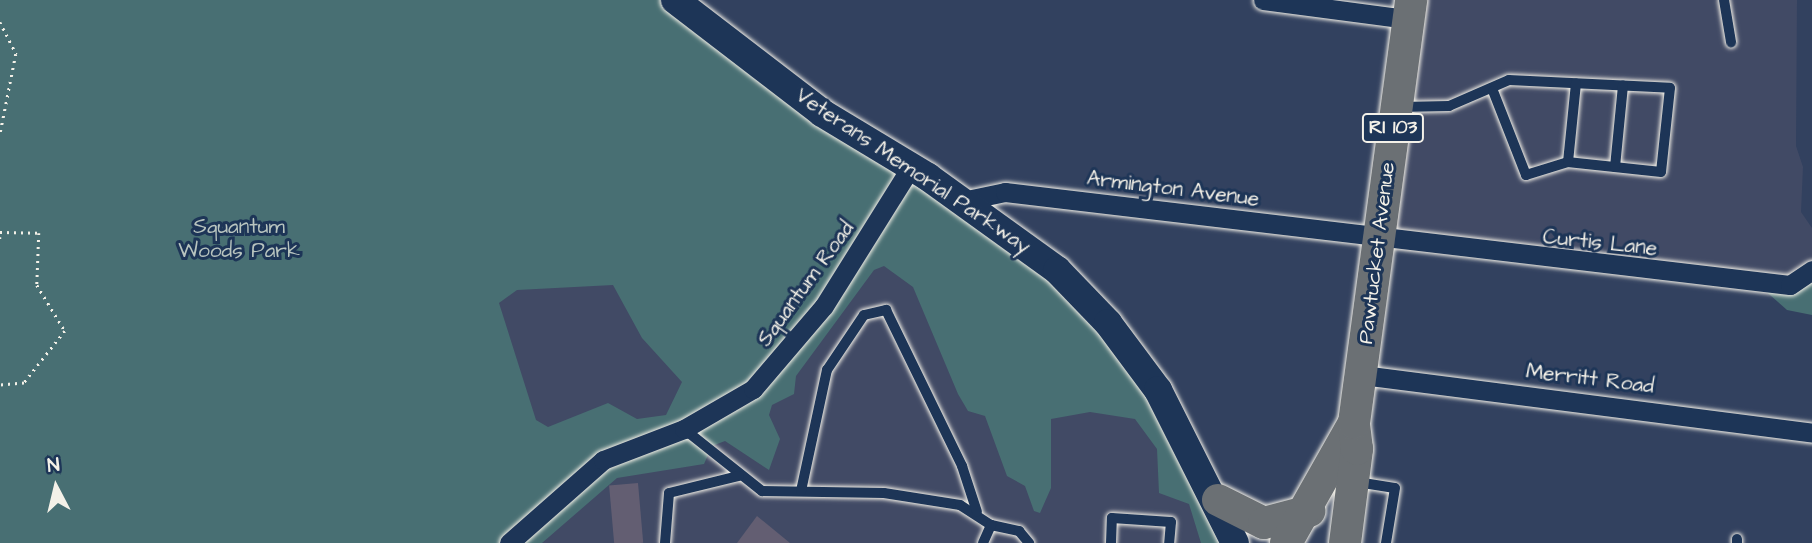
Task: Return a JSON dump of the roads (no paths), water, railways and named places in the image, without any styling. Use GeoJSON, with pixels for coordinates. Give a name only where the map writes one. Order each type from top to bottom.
{"type":"FeatureCollection","features":[{"type":"Feature","properties":{"kind":"main road","name":"Veterans Memorial Parkway"},"geometry":{"type":"LineString","coordinates":[[675,0],[822,113],[962,201],[1057,270],[1108,323],[1158,390],[1218,500],[1235,543]]}},
{"type":"Feature","properties":{"kind":"main road","name":"Pawtucket Avenue"},"geometry":{"type":"LineString","coordinates":[[1346,543],[1362,374],[1409,9]]}},
{"type":"Feature","properties":{"kind":"main road","name":"Pawtucket Avenue"},"geometry":{"type":"LineString","coordinates":[[1286,543],[1355,436]]}},
{"type":"Feature","properties":{"kind":"main road","name":"Pawtucket Avenue"},"geometry":{"type":"LineString","coordinates":[[1310,543],[1355,436]]}},
{"type":"Feature","properties":{"kind":"main road"},"geometry":{"type":"LineString","coordinates":[[1218,500],[1264,523],[1309,511]]}},
{"type":"Feature","properties":{"kind":"street"},"geometry":{"type":"LineString","coordinates":[[1263,0],[1409,9]]}},
{"type":"Feature","properties":{"kind":"street","name":"Squantum Road"},"geometry":{"type":"LineString","coordinates":[[509,543],[603,460],[684,429],[753,389],[790,350],[911,167]]}},
{"type":"Feature","properties":{"kind":"street","name":"Armington Avenue"},"geometry":{"type":"LineString","coordinates":[[962,201],[1005,192],[1379,237]]}},
{"type":"Feature","properties":{"kind":"street","name":"Curtis Lane"},"geometry":{"type":"LineString","coordinates":[[1379,237],[1790,285],[1812,271]]}},
{"type":"Feature","properties":{"kind":"street","name":"Merritt Road"},"geometry":{"type":"LineString","coordinates":[[1362,374],[1812,433]]}},
{"type":"Feature","properties":{"kind":"lane"},"geometry":{"type":"LineString","coordinates":[[1724,0],[1731,42]]}},
{"type":"Feature","properties":{"kind":"lane"},"geometry":{"type":"LineString","coordinates":[[1396,107],[1449,106],[1493,91],[1508,80],[1670,88],[1661,172],[1568,162],[1526,175],[1493,91]]}},
{"type":"Feature","properties":{"kind":"lane"},"geometry":{"type":"LineString","coordinates":[[1568,162],[1576,83]]}},
{"type":"Feature","properties":{"kind":"lane"},"geometry":{"type":"LineString","coordinates":[[1615,167],[1623,85]]}},
{"type":"Feature","properties":{"kind":"lane"},"geometry":{"type":"LineString","coordinates":[[801,491],[827,370],[864,315],[886,310],[962,466],[977,512],[991,525],[1019,531],[1028,543]]}},
{"type":"Feature","properties":{"kind":"lane"},"geometry":{"type":"LineString","coordinates":[[684,429],[739,476],[762,491],[884,493],[977,512]]}},
{"type":"Feature","properties":{"kind":"lane"},"geometry":{"type":"LineString","coordinates":[[665,543],[669,493],[739,476]]}},
{"type":"Feature","properties":{"kind":"lane"},"geometry":{"type":"LineString","coordinates":[[1353,482],[1395,488],[1386,543]]}},
{"type":"Feature","properties":{"kind":"lane"},"geometry":{"type":"LineString","coordinates":[[1111,543],[1112,518],[1171,522],[1169,543]]}},
{"type":"Feature","properties":{"kind":"lane"},"geometry":{"type":"LineString","coordinates":[[983,543],[991,525]]}},
{"type":"Feature","properties":{"kind":"park label","name":"Squantum Woods Park"},"geometry":{"type":"Point","coordinates":[239,239]}}]}
